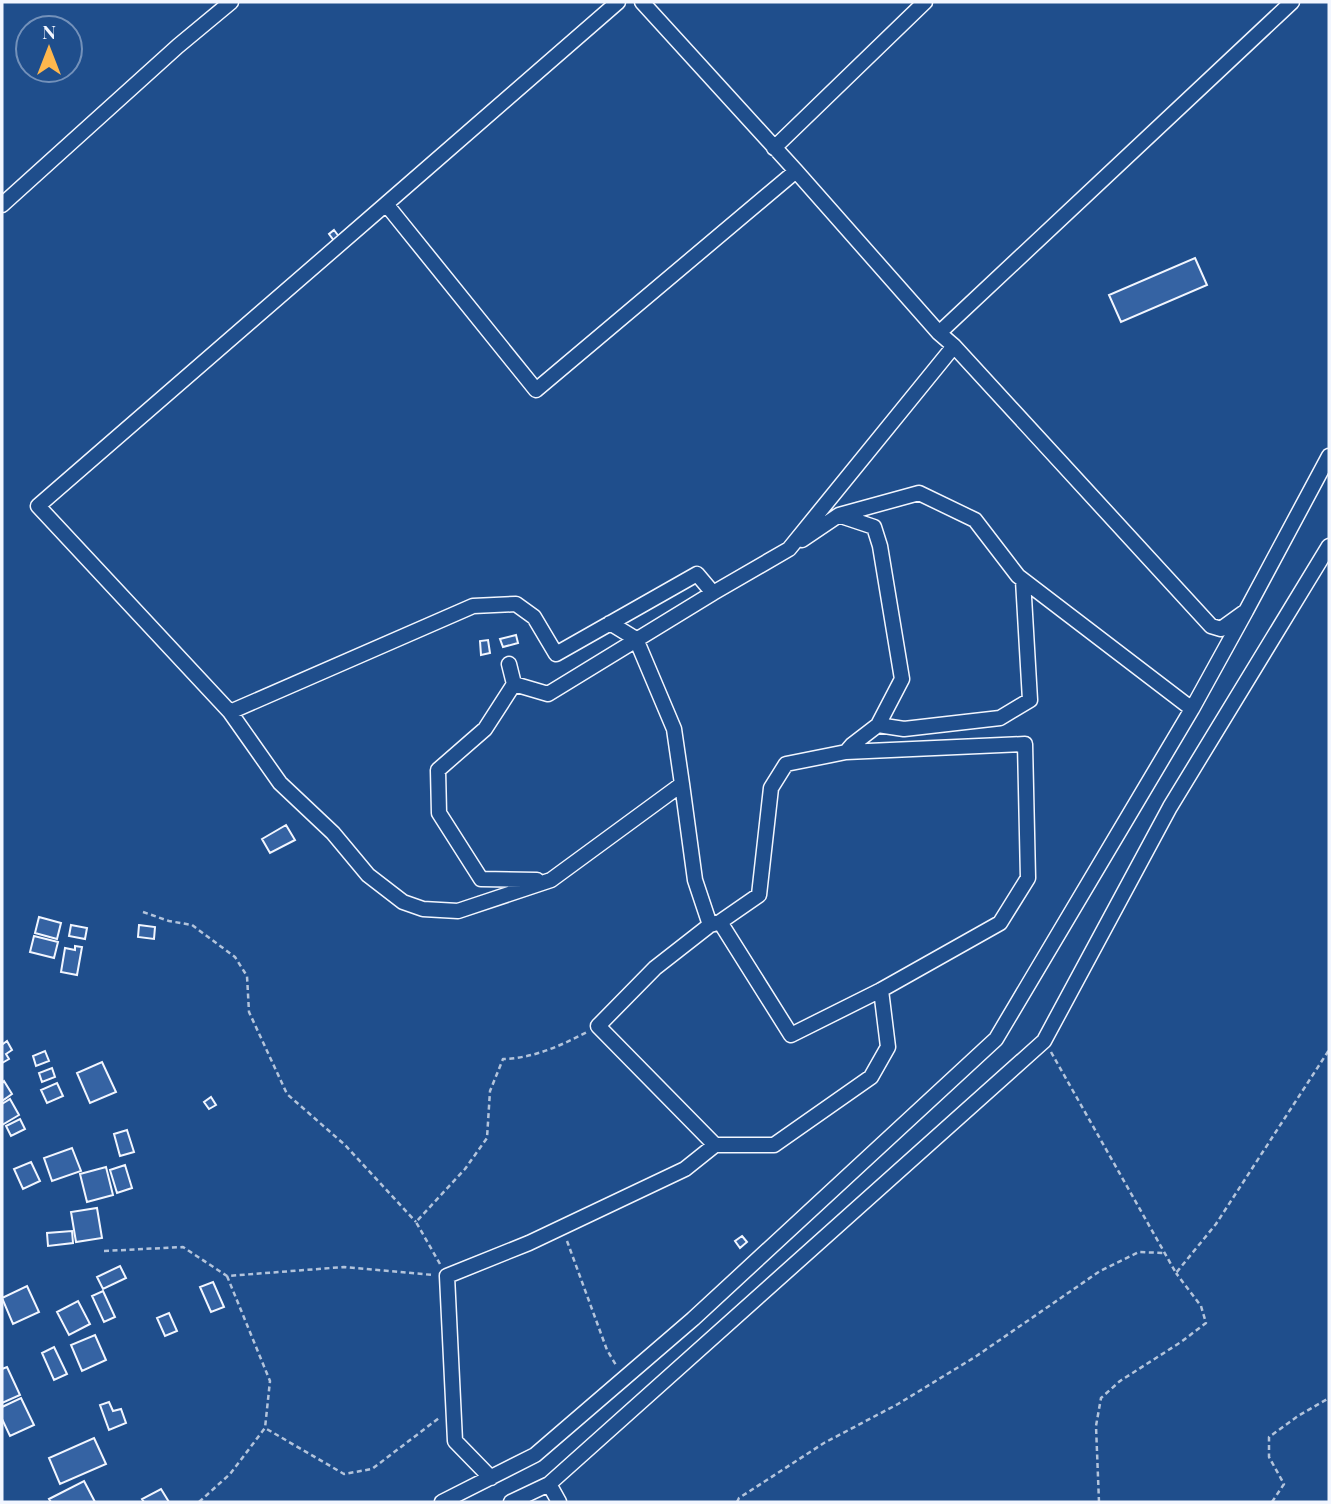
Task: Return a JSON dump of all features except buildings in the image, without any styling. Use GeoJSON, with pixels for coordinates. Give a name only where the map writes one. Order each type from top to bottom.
{"type":"FeatureCollection","features":[{"type":"Feature","properties":{"kind":"street"},"geometry":{"type":"LineString","coordinates":[[2,205],[231,2]]}},
{"type":"Feature","properties":{"kind":"street"},"geometry":{"type":"LineString","coordinates":[[618,2],[38,506],[230,712],[280,783],[333,833],[368,875],[403,902],[423,909],[458,911],[551,880],[681,784]]}},
{"type":"Feature","properties":{"kind":"street"},"geometry":{"type":"LineString","coordinates":[[642,2],[939,333],[954,346],[1211,626],[1221,629],[1246,611]]}},
{"type":"Feature","properties":{"kind":"street"},"geometry":{"type":"LineString","coordinates":[[774,148],[925,2]]}},
{"type":"Feature","properties":{"kind":"street"},"geometry":{"type":"LineString","coordinates":[[939,333],[1292,2]]}},
{"type":"Feature","properties":{"kind":"street"},"geometry":{"type":"LineString","coordinates":[[386,204],[536,390],[796,171]]}},
{"type":"Feature","properties":{"kind":"street"},"geometry":{"type":"LineString","coordinates":[[789,549],[954,346]]}},
{"type":"Feature","properties":{"kind":"street"},"geometry":{"type":"LineString","coordinates":[[442,1502],[535,1455],[694,1319],[996,1040],[1192,709],[1329,456]]}},
{"type":"Feature","properties":{"kind":"street"},"geometry":{"type":"LineString","coordinates":[[514,684],[548,694],[789,549],[839,515],[919,493],[975,520],[1018,576],[1192,709]]}},
{"type":"Feature","properties":{"kind":"street"},"geometry":{"type":"LineString","coordinates":[[839,515],[874,527],[880,546],[902,679],[878,725],[846,752]]}},
{"type":"Feature","properties":{"kind":"street"},"geometry":{"type":"LineString","coordinates":[[521,1500],[549,1484],[1044,1041],[1170,807],[1329,546]]}},
{"type":"Feature","properties":{"kind":"street"},"geometry":{"type":"LineString","coordinates":[[230,712],[473,606],[516,604],[534,617],[556,654],[697,574],[713,593]]}},
{"type":"Feature","properties":{"kind":"street"},"geometry":{"type":"LineString","coordinates":[[878,725],[904,729],[1000,718],[1030,700],[1023,580]]}},
{"type":"Feature","properties":{"kind":"street"},"geometry":{"type":"LineString","coordinates":[[610,623],[636,639],[674,729],[695,880],[715,923],[791,1035],[881,990],[1000,923],[1028,878],[1025,744],[846,752],[786,764],[771,788],[759,895],[715,923],[655,968],[598,1027],[715,1145]]}},
{"type":"Feature","properties":{"kind":"street"},"geometry":{"type":"LineString","coordinates":[[509,664],[514,684],[485,729],[438,770],[439,813],[481,879],[551,880]]}},
{"type":"Feature","properties":{"kind":"street"},"geometry":{"type":"LineString","coordinates":[[491,1478],[455,1441],[447,1276],[529,1243],[685,1170],[715,1145],[774,1145],[871,1077],[888,1046],[881,990]]}},
{"type":"Feature","properties":{"kind":"street"},"geometry":{"type":"LineString","coordinates":[[549,1484],[559,1502]]}},
{"type":"Feature","properties":{"kind":"path"},"geometry":{"type":"LineString","coordinates":[[144,912],[192,925],[235,957],[247,976],[248,1012],[287,1094],[345,1145],[416,1222],[447,1276]]}},
{"type":"Feature","properties":{"kind":"path"},"geometry":{"type":"LineString","coordinates":[[416,1222],[465,1170],[487,1138],[490,1091],[503,1059],[519,1058],[558,1048],[598,1027]]}},
{"type":"Feature","properties":{"kind":"path"},"geometry":{"type":"LineString","coordinates":[[1044,1041],[1164,1253],[1201,1306],[1206,1323],[1120,1381],[1101,1398],[1096,1426],[1099,1502]]}},
{"type":"Feature","properties":{"kind":"path"},"geometry":{"type":"LineString","coordinates":[[1176,1273],[1216,1224],[1329,1050]]}},
{"type":"Feature","properties":{"kind":"path"},"geometry":{"type":"LineString","coordinates":[[562,1228],[607,1350],[624,1379]]}},
{"type":"Feature","properties":{"kind":"path"},"geometry":{"type":"LineString","coordinates":[[104,1251],[183,1247],[227,1276],[270,1381],[265,1427],[230,1474],[199,1502]]}},
{"type":"Feature","properties":{"kind":"path"},"geometry":{"type":"LineString","coordinates":[[737,1502],[739,1498],[824,1443],[898,1404],[975,1357],[1100,1271],[1139,1252],[1164,1253]]}},
{"type":"Feature","properties":{"kind":"path"},"geometry":{"type":"LineString","coordinates":[[227,1276],[344,1267],[447,1276]]}},
{"type":"Feature","properties":{"kind":"path"},"geometry":{"type":"LineString","coordinates":[[1272,1502],[1284,1484],[1269,1457],[1269,1437],[1329,1398]]}},
{"type":"Feature","properties":{"kind":"path"},"geometry":{"type":"LineString","coordinates":[[265,1427],[344,1474],[372,1469],[453,1408]]}}]}
